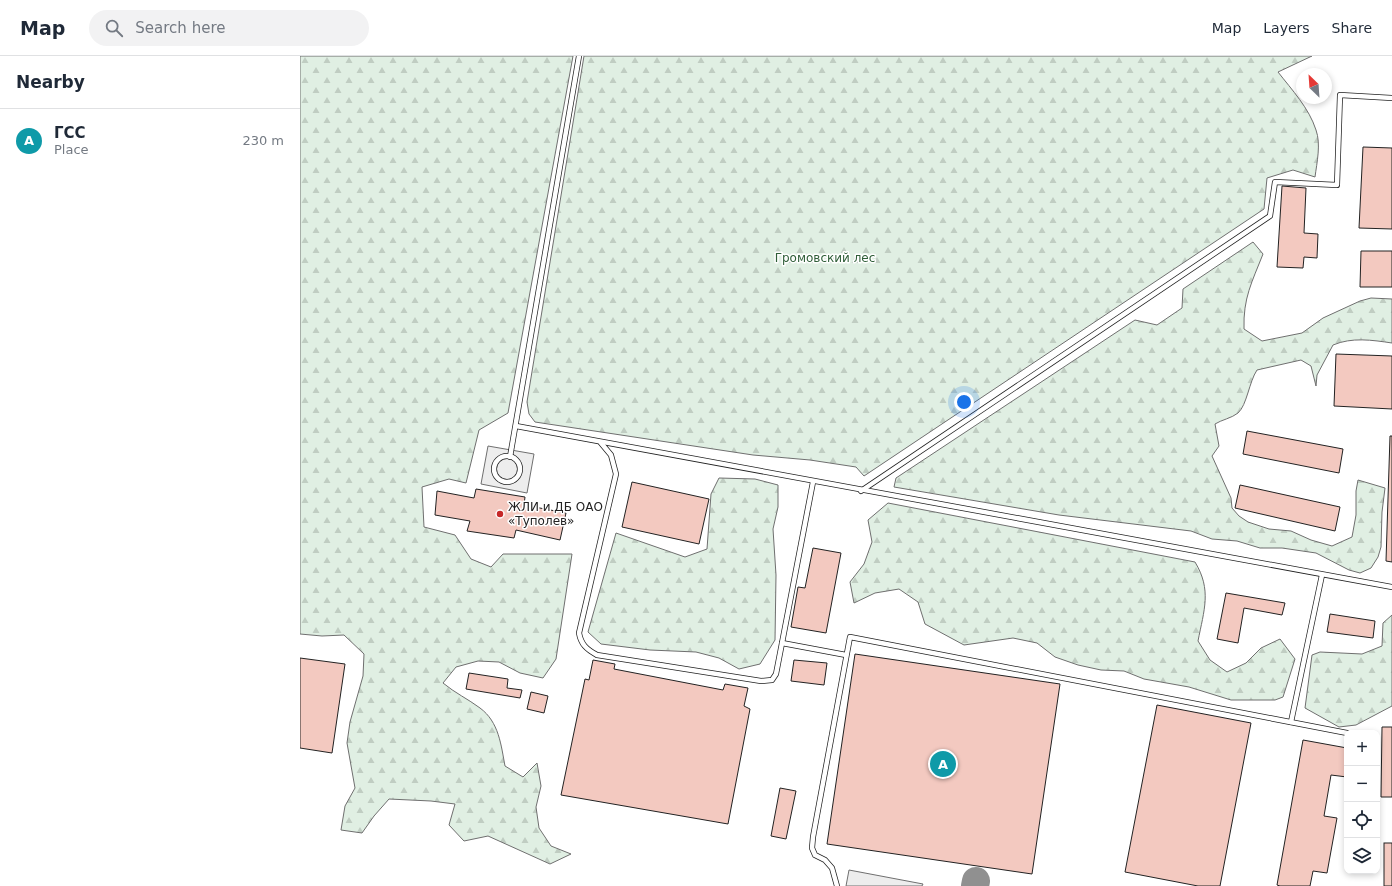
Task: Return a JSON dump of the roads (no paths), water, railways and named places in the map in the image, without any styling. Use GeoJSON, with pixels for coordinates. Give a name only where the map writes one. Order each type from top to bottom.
{"type":"FeatureCollection","features":[{"type":"Feature","properties":{"kind":"lane"},"geometry":{"type":"LineString","coordinates":[[510,457],[579,56]]}},
{"type":"Feature","properties":{"kind":"lane"},"geometry":{"type":"LineString","coordinates":[[861,491],[1270,216],[1275,182],[1337,185],[1340,95],[1392,98]]}},
{"type":"Feature","properties":{"kind":"lane"},"geometry":{"type":"LineString","coordinates":[[516,426],[861,491],[1392,587]]}},
{"type":"Feature","properties":{"kind":"lane"},"geometry":{"type":"LineString","coordinates":[[600,442],[612,455],[616,474],[579,632],[581,642],[585,647],[597,655],[767,681],[772,680],[776,674],[813,482]]}},
{"type":"Feature","properties":{"kind":"lane"},"geometry":{"type":"LineString","coordinates":[[510,457],[518,462],[520,471],[515,479],[511,481],[502,481],[496,474],[495,465],[501,458],[510,457]]}},
{"type":"Feature","properties":{"kind":"lane"},"geometry":{"type":"LineString","coordinates":[[1291,722],[1322,575]]}},
{"type":"Feature","properties":{"kind":"lane"},"geometry":{"type":"LineString","coordinates":[[837,886],[832,868],[825,860],[815,855],[812,848],[850,637],[1344,732]]}},
{"type":"Feature","properties":{"kind":"lane"},"geometry":{"type":"LineString","coordinates":[[782,643],[846,656]]}},
{"type":"Feature","properties":{"kind":"place","name":"ЖЛИ и ДБ ОАО «Туполев»"},"geometry":{"type":"Point","coordinates":[500,514]}},
{"type":"Feature","properties":{"kind":"place","name":"ГСС"},"geometry":{"type":"Point","coordinates":[943,764]}},
{"type":"Feature","properties":{"kind":"park label","name":"Громовский лес"},"geometry":{"type":"Point","coordinates":[825,258]}}]}
